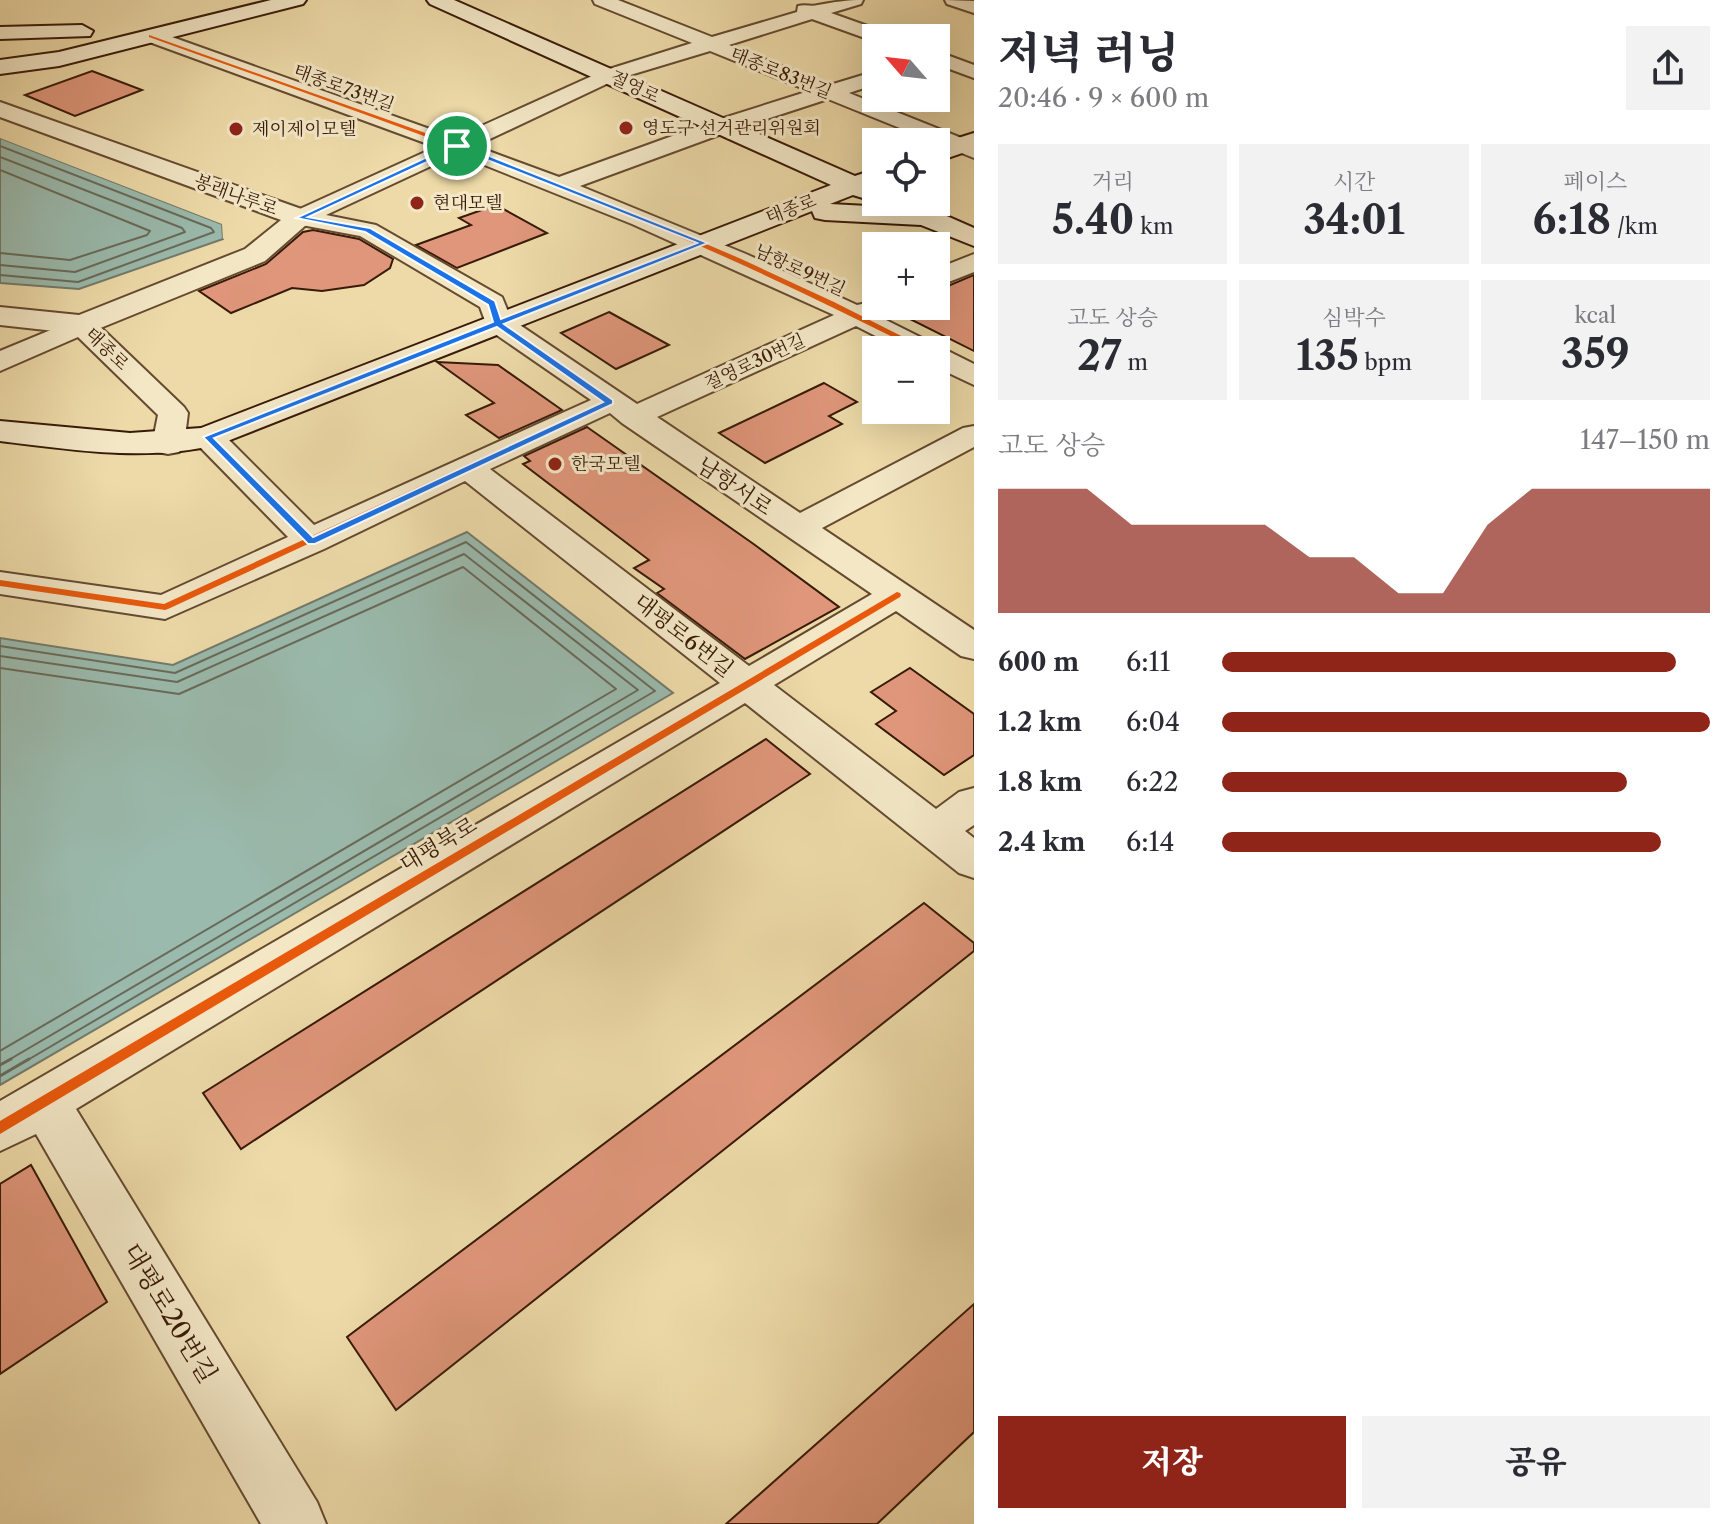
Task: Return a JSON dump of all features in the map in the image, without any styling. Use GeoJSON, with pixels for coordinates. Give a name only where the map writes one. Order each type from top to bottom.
{"type":"FeatureCollection","features":[{"type":"Feature","properties":{"kind":"main road"},"geometry":{"type":"LineString","coordinates":[[0,33],[113,29],[249,0]]}},
{"type":"Feature","properties":{"kind":"main road"},"geometry":{"type":"LineString","coordinates":[[0,67],[59,59],[296,0]]}},
{"type":"Feature","properties":{"kind":"main road","name":"절영로"},"geometry":{"type":"LineString","coordinates":[[437,0],[610,75],[719,127],[862,183]]}},
{"type":"Feature","properties":{"kind":"main road"},"geometry":{"type":"LineString","coordinates":[[0,21],[98,18]]}},
{"type":"Feature","properties":{"kind":"main road","name":"봉래나루로"},"geometry":{"type":"LineString","coordinates":[[0,109],[300,218]]}},
{"type":"Feature","properties":{"kind":"main road"},"geometry":{"type":"LineString","coordinates":[[862,159],[787,156],[789,210],[862,209]]}},
{"type":"Feature","properties":{"kind":"main road","name":"태종로"},"geometry":{"type":"LineString","coordinates":[[0,431],[125,445],[168,445],[208,437],[789,210],[862,187]]}},
{"type":"Feature","properties":{"kind":"main road"},"geometry":{"type":"LineString","coordinates":[[937,216],[974,238]]}},
{"type":"Feature","properties":{"kind":"main road","name":"봉래나루로"},"geometry":{"type":"LineString","coordinates":[[0,316],[82,325],[255,255],[300,218]]}},
{"type":"Feature","properties":{"kind":"street","name":"태종로83번길"},"geometry":{"type":"LineString","coordinates":[[602,0],[961,148]]}},
{"type":"Feature","properties":{"kind":"street"},"geometry":{"type":"LineString","coordinates":[[779,0],[862,30]]}},
{"type":"Feature","properties":{"kind":"street"},"geometry":{"type":"LineString","coordinates":[[300,218],[610,75],[854,0]]}},
{"type":"Feature","properties":{"kind":"street"},"geometry":{"type":"LineString","coordinates":[[954,0],[974,7]]}},
{"type":"Feature","properties":{"kind":"street","name":"태종로73번길"},"geometry":{"type":"LineString","coordinates":[[151,36],[562,184],[704,243]]}},
{"type":"Feature","properties":{"kind":"street"},"geometry":{"type":"LineString","coordinates":[[950,52],[961,48]]}},
{"type":"Feature","properties":{"kind":"street"},"geometry":{"type":"LineString","coordinates":[[950,63],[974,72]]}},
{"type":"Feature","properties":{"kind":"street"},"geometry":{"type":"LineString","coordinates":[[562,184],[719,127],[862,82]]}},
{"type":"Feature","properties":{"kind":"street","name":"남항서로"},"geometry":{"type":"LineString","coordinates":[[300,218],[367,230],[492,303],[498,323],[974,647]]}},
{"type":"Feature","properties":{"kind":"street","name":"남항로9번길"},"geometry":{"type":"LineString","coordinates":[[704,243],[862,308]]}},
{"type":"Feature","properties":{"kind":"street"},"geometry":{"type":"LineString","coordinates":[[950,273],[974,262]]}},
{"type":"Feature","properties":{"kind":"street","name":"절영로30번길"},"geometry":{"type":"LineString","coordinates":[[0,583],[165,607],[469,468],[622,410],[862,312]]}},
{"type":"Feature","properties":{"kind":"street","name":"남항로9번길"},"geometry":{"type":"LineString","coordinates":[[882,320],[905,336]]}},
{"type":"Feature","properties":{"kind":"street","name":"태종로"},"geometry":{"type":"LineString","coordinates":[[0,362],[82,325],[173,413],[168,445]]}},
{"type":"Feature","properties":{"kind":"street"},"geometry":{"type":"LineString","coordinates":[[950,363],[974,376]]}},
{"type":"Feature","properties":{"kind":"street"},"geometry":{"type":"LineString","coordinates":[[797,528],[974,435]]}},
{"type":"Feature","properties":{"kind":"street"},"geometry":{"type":"LineString","coordinates":[[208,437],[312,542]]}},
{"type":"Feature","properties":{"kind":"street","name":"대평로6번길"},"geometry":{"type":"LineString","coordinates":[[469,468],[974,861]]}},
{"type":"Feature","properties":{"kind":"street","name":"대평북로"},"geometry":{"type":"LineString","coordinates":[[22,1115],[897,595]]}},
{"type":"Feature","properties":{"kind":"street"},"geometry":{"type":"LineString","coordinates":[[935,831],[974,803]]}},
{"type":"Feature","properties":{"kind":"street","name":"대평로20번길"},"geometry":{"type":"LineString","coordinates":[[22,1115],[295,1524]]}},
{"type":"Feature","properties":{"kind":"water"},"geometry":{"type":"Polygon","coordinates":[[[0,138],[222,224],[223,239],[79,289],[0,283],[0,138]]]}},
{"type":"Feature","properties":{"kind":"water"},"geometry":{"type":"Polygon","coordinates":[[[467,532],[673,693],[0,1085],[0,638],[173,665],[467,532]]]}},
{"type":"Feature","properties":{"kind":"pier"},"geometry":{"type":"Polygon","coordinates":[[[1,134],[224,221],[228,227],[227,237],[223,239],[222,224],[0,138],[1,134]]]}},
{"type":"Feature","properties":{"kind":"building"},"geometry":{"type":"Polygon","coordinates":[[[92,71],[142,90],[75,116],[25,95],[92,71]]]}},
{"type":"Feature","properties":{"kind":"building"},"geometry":{"type":"Polygon","coordinates":[[[496,205],[547,233],[457,268],[416,245],[471,225],[459,218],[496,205]]]}},
{"type":"Feature","properties":{"kind":"building"},"geometry":{"type":"Polygon","coordinates":[[[313,230],[359,239],[393,259],[390,268],[364,285],[322,291],[292,288],[231,313],[199,291],[266,264],[303,232],[313,230]]]}},
{"type":"Feature","properties":{"kind":"building"},"geometry":{"type":"Polygon","coordinates":[[[974,275],[974,351],[950,339],[950,336],[912,320],[950,320],[950,285],[974,275]]]}},
{"type":"Feature","properties":{"kind":"building"},"geometry":{"type":"Polygon","coordinates":[[[609,312],[669,345],[616,369],[561,333],[609,312]]]}},
{"type":"Feature","properties":{"kind":"building"},"geometry":{"type":"Polygon","coordinates":[[[437,362],[498,365],[562,410],[499,438],[466,415],[494,403],[437,362]]]}},
{"type":"Feature","properties":{"kind":"building"},"geometry":{"type":"Polygon","coordinates":[[[824,383],[857,402],[829,416],[842,424],[765,463],[719,433],[824,383]]]}},
{"type":"Feature","properties":{"kind":"building"},"geometry":{"type":"Polygon","coordinates":[[[587,427],[839,607],[745,659],[657,593],[664,589],[634,568],[649,560],[523,464],[530,461],[524,456],[587,427]]]}},
{"type":"Feature","properties":{"kind":"building"},"geometry":{"type":"Polygon","coordinates":[[[910,668],[974,714],[974,755],[944,775],[876,724],[896,711],[871,692],[910,668]]]}},
{"type":"Feature","properties":{"kind":"building"},"geometry":{"type":"Polygon","coordinates":[[[766,739],[810,774],[241,1149],[203,1093],[766,739]]]}},
{"type":"Feature","properties":{"kind":"building"},"geometry":{"type":"Polygon","coordinates":[[[924,903],[974,943],[974,951],[396,1410],[347,1337],[924,903]]]}},
{"type":"Feature","properties":{"kind":"building"},"geometry":{"type":"Polygon","coordinates":[[[31,1165],[107,1302],[0,1374],[0,1184],[31,1165]]]}},
{"type":"Feature","properties":{"kind":"building"},"geometry":{"type":"Polygon","coordinates":[[[974,1304],[974,1432],[877,1524],[726,1524],[974,1304]]]}},
{"type":"Feature","properties":{"kind":"cycle path"},"geometry":{"type":"LineString","coordinates":[[151,36],[446,142],[640,218],[736,259],[897,336]]}},
{"type":"Feature","properties":{"kind":"cycle path"},"geometry":{"type":"LineString","coordinates":[[0,583],[165,607],[610,402]]}},
{"type":"Feature","properties":{"kind":"cycle path"},"geometry":{"type":"LineString","coordinates":[[0,1128],[897,595]]}},
{"type":"Feature","properties":{"kind":"place","name":"영도구 선거관리위원회"},"geometry":{"type":"Point","coordinates":[626,128]}},
{"type":"Feature","properties":{"kind":"place","name":"제이제이모텔"},"geometry":{"type":"Point","coordinates":[236,129]}},
{"type":"Feature","properties":{"kind":"place","name":"현대모텔"},"geometry":{"type":"Point","coordinates":[417,203]}},
{"type":"Feature","properties":{"kind":"place","name":"한국모텔"},"geometry":{"type":"Point","coordinates":[555,464]}},
{"type":"Feature","properties":{"kind":"route"},"geometry":{"type":"LineString","coordinates":[[457,146],[300,218],[367,230],[492,303],[498,323],[610,402],[312,542],[208,437],[498,323],[704,243],[562,184],[457,146]]}}]}
